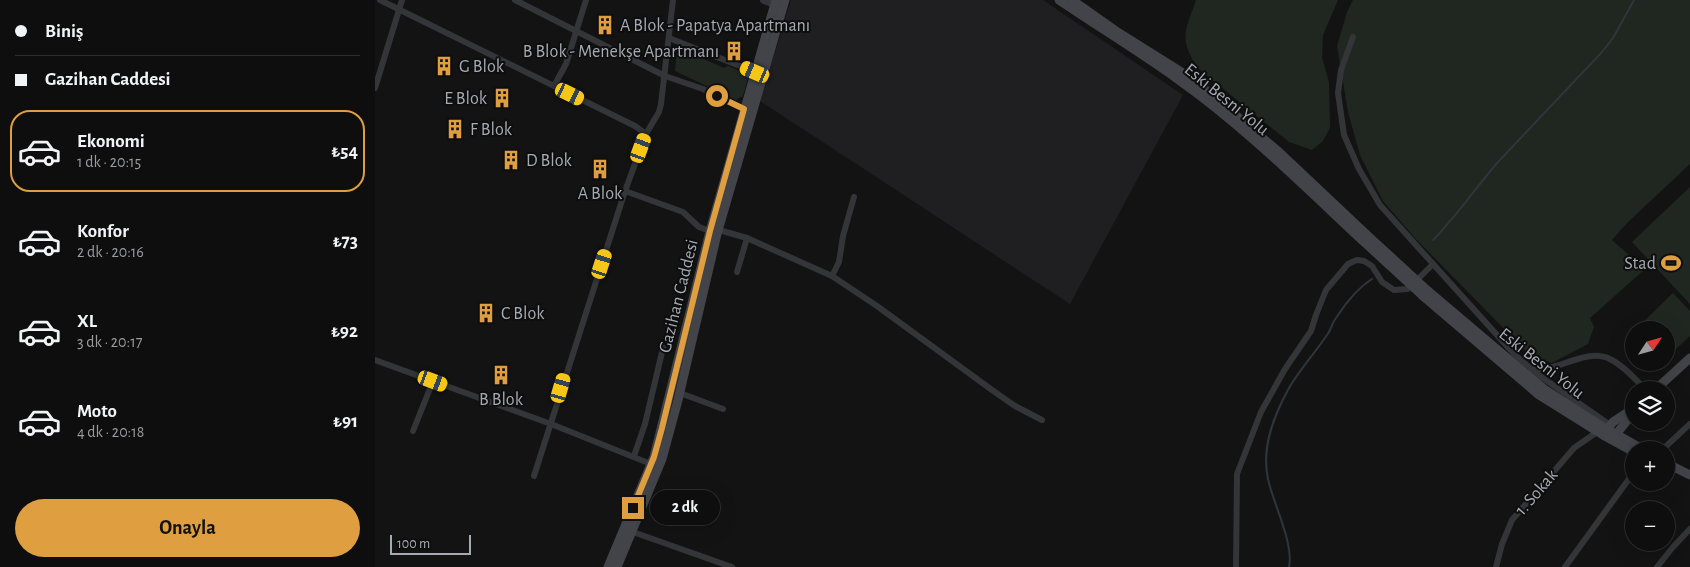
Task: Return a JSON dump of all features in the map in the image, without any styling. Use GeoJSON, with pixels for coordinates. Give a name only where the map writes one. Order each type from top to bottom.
{"type":"FeatureCollection","features":[{"type":"Feature","properties":{"kind":"main road","name":"Gazihan Caddesi"},"geometry":{"type":"LineString","coordinates":[[617,567],[662,460],[680,393],[714,230],[785,0]]}},
{"type":"Feature","properties":{"kind":"main road","name":"Eski Besni Yolu"},"geometry":{"type":"LineString","coordinates":[[1059,0],[1179,80],[1207,101],[1364,237],[1539,395],[1625,441]]}},
{"type":"Feature","properties":{"kind":"main road","name":"Eski Besni Yolu"},"geometry":{"type":"LineString","coordinates":[[1072,0],[1212,95],[1279,152],[1364,237]]}},
{"type":"Feature","properties":{"kind":"main road","name":"Gazihan Caddesi"},"geometry":{"type":"LineString","coordinates":[[608,567],[651,464],[714,230],[744,109],[776,2]]}},
{"type":"Feature","properties":{"kind":"main road"},"geometry":{"type":"LineString","coordinates":[[1665,381],[1690,359]]}},
{"type":"Feature","properties":{"kind":"main road"},"geometry":{"type":"LineString","coordinates":[[1608,433],[1620,416],[1625,413]]}},
{"type":"Feature","properties":{"kind":"main road"},"geometry":{"type":"LineString","coordinates":[[1608,433],[1625,419]]}},
{"type":"Feature","properties":{"kind":"main road","name":"Eski Besni Yolu"},"geometry":{"type":"LineString","coordinates":[[1608,433],[1625,445]]}},
{"type":"Feature","properties":{"kind":"main road"},"geometry":{"type":"LineString","coordinates":[[1675,468],[1690,475]]}},
{"type":"Feature","properties":{"kind":"main road"},"geometry":{"type":"LineString","coordinates":[[1675,474],[1690,481]]}},
{"type":"Feature","properties":{"kind":"street"},"geometry":{"type":"LineString","coordinates":[[380,0],[635,126],[646,134]]}},
{"type":"Feature","properties":{"kind":"street"},"geometry":{"type":"LineString","coordinates":[[375,88],[402,0]]}},
{"type":"Feature","properties":{"kind":"street"},"geometry":{"type":"LineString","coordinates":[[515,0],[525,2],[665,76],[703,89],[744,109]]}},
{"type":"Feature","properties":{"kind":"street"},"geometry":{"type":"LineString","coordinates":[[554,86],[566,64],[586,0]]}},
{"type":"Feature","properties":{"kind":"street"},"geometry":{"type":"LineString","coordinates":[[534,476],[625,191],[646,134],[651,128],[660,108],[673,0]]}},
{"type":"Feature","properties":{"kind":"street"},"geometry":{"type":"LineString","coordinates":[[764,0],[776,2]]}},
{"type":"Feature","properties":{"kind":"street"},"geometry":{"type":"LineString","coordinates":[[1353,37],[1341,70],[1338,93],[1344,135],[1359,169],[1380,205],[1515,355],[1608,433]]}},
{"type":"Feature","properties":{"kind":"street"},"geometry":{"type":"LineString","coordinates":[[669,38],[755,72]]}},
{"type":"Feature","properties":{"kind":"street"},"geometry":{"type":"LineString","coordinates":[[625,191],[683,212],[699,227],[747,238],[832,276],[877,306],[1015,406],[1042,420]]}},
{"type":"Feature","properties":{"kind":"street"},"geometry":{"type":"LineString","coordinates":[[832,276],[839,262],[843,236],[854,196]]}},
{"type":"Feature","properties":{"kind":"street"},"geometry":{"type":"LineString","coordinates":[[737,272],[747,238]]}},
{"type":"Feature","properties":{"kind":"street"},"geometry":{"type":"LineString","coordinates":[[1236,567],[1237,474],[1261,412],[1285,369],[1311,331],[1315,315],[1326,290],[1348,264],[1357,260],[1371,266],[1382,282],[1394,290],[1408,289],[1433,264]]}},
{"type":"Feature","properties":{"kind":"street"},"geometry":{"type":"LineString","coordinates":[[634,456],[645,424],[663,348]]}},
{"type":"Feature","properties":{"kind":"street"},"geometry":{"type":"LineString","coordinates":[[1532,370],[1548,368],[1585,357],[1601,356],[1624,368],[1637,381]]}},
{"type":"Feature","properties":{"kind":"street"},"geometry":{"type":"LineString","coordinates":[[375,360],[551,424],[651,464]]}},
{"type":"Feature","properties":{"kind":"street"},"geometry":{"type":"LineString","coordinates":[[413,430],[433,381]]}},
{"type":"Feature","properties":{"kind":"street"},"geometry":{"type":"LineString","coordinates":[[680,393],[723,409]]}},
{"type":"Feature","properties":{"kind":"street"},"geometry":{"type":"LineString","coordinates":[[1672,441],[1690,424]]}},
{"type":"Feature","properties":{"kind":"street","name":"1. Sokak"},"geometry":{"type":"LineString","coordinates":[[1496,567],[1502,544],[1512,520],[1574,448],[1608,433]]}},
{"type":"Feature","properties":{"kind":"street"},"geometry":{"type":"LineString","coordinates":[[1565,567],[1625,484]]}},
{"type":"Feature","properties":{"kind":"street"},"geometry":{"type":"LineString","coordinates":[[1657,567],[1690,529]]}},
{"type":"Feature","properties":{"kind":"street"},"geometry":{"type":"LineString","coordinates":[[633,532],[733,567]]}},
{"type":"Feature","properties":{"kind":"shaded area"},"geometry":{"type":"Polygon","coordinates":[[[791,0],[1043,0],[1183,95],[1070,304],[760,101],[791,0]]]}},
{"type":"Feature","properties":{"kind":"shaded area"},"geometry":{"type":"Polygon","coordinates":[[[1196,0],[1338,0],[1323,35],[1322,58],[1329,82],[1330,128],[1323,141],[1312,150],[1289,142],[1199,69],[1188,50],[1185,35],[1196,0]]]}},
{"type":"Feature","properties":{"kind":"shaded area"},"geometry":{"type":"Polygon","coordinates":[[[1353,0],[1690,0],[1690,164],[1627,223],[1612,240],[1645,269],[1590,318],[1594,327],[1588,344],[1552,363],[1531,356],[1414,237],[1383,201],[1360,155],[1348,112],[1337,46],[1347,12],[1353,0]]]}},
{"type":"Feature","properties":{"kind":"shaded area"},"geometry":{"type":"Polygon","coordinates":[[[678,44],[695,51],[697,56],[724,68],[728,66],[749,75],[743,96],[736,100],[675,71],[678,44]]]}},
{"type":"Feature","properties":{"kind":"shaded area","name":"Stad"},"geometry":{"type":"Polygon","coordinates":[[[1690,187],[1690,304],[1632,242],[1690,187]]]}},
{"type":"Feature","properties":{"kind":"shaded area"},"geometry":{"type":"Polygon","coordinates":[[[1673,293],[1690,311],[1690,336],[1675,350],[1675,321],[1644,321],[1673,293]]]}},
{"type":"Feature","properties":{"kind":"waterway"},"geometry":{"type":"LineString","coordinates":[[1433,240],[1498,162],[1602,52],[1613,38],[1634,0]]}},
{"type":"Feature","properties":{"kind":"waterway"},"geometry":{"type":"LineString","coordinates":[[1289,567],[1289,546],[1266,467],[1270,432],[1278,409],[1293,381],[1328,333],[1343,307],[1372,279]]}},
{"type":"Feature","properties":{"kind":"place","name":"A Blok - Papatya Apartmanı"},"geometry":{"type":"Point","coordinates":[605,25]}},
{"type":"Feature","properties":{"kind":"place","name":"B Blok - Menekşe Apartmanı"},"geometry":{"type":"Point","coordinates":[734,51]}},
{"type":"Feature","properties":{"kind":"place","name":"G Blok"},"geometry":{"type":"Point","coordinates":[444,66]}},
{"type":"Feature","properties":{"kind":"place","name":"E Blok"},"geometry":{"type":"Point","coordinates":[502,98]}},
{"type":"Feature","properties":{"kind":"place","name":"F Blok"},"geometry":{"type":"Point","coordinates":[455,129]}},
{"type":"Feature","properties":{"kind":"place","name":"D Blok"},"geometry":{"type":"Point","coordinates":[511,160]}},
{"type":"Feature","properties":{"kind":"place","name":"A Blok"},"geometry":{"type":"Point","coordinates":[600,169]}},
{"type":"Feature","properties":{"kind":"place","name":"Stad"},"geometry":{"type":"Point","coordinates":[1671,263]}},
{"type":"Feature","properties":{"kind":"place","name":"C Blok"},"geometry":{"type":"Point","coordinates":[486,313]}},
{"type":"Feature","properties":{"kind":"place","name":"B Blok"},"geometry":{"type":"Point","coordinates":[501,375]}},
{"type":"Feature","properties":{"kind":"route"},"geometry":{"type":"LineString","coordinates":[[633,508],[654,457],[710,231],[744,109],[717,96]]}}]}
